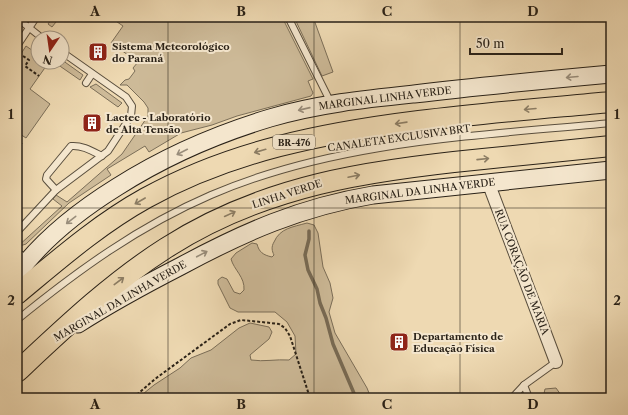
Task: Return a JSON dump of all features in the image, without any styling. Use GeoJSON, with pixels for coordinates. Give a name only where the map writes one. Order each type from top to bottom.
{"type":"FeatureCollection","features":[{"type":"Feature","properties":{"kind":"highway","name":"BR-476"},"geometry":{"type":"LineString","coordinates":[[17,294],[80,243],[124,210],[164,188],[198,172],[256,152],[284,144],[324,136],[402,123],[611,102]]}},
{"type":"Feature","properties":{"kind":"highway","name":"LINHA VERDE"},"geometry":{"type":"LineString","coordinates":[[17,372],[47,343],[113,286],[166,248],[235,212],[265,200],[325,182],[403,168],[611,146]]}},
{"type":"Feature","properties":{"kind":"main road","name":"MARGINAL LINHA VERDE"},"geometry":{"type":"LineString","coordinates":[[17,274],[22,256],[91,204],[139,173],[200,143],[270,118],[331,103],[513,82],[611,74]]}},
{"type":"Feature","properties":{"kind":"main road","name":"MARGINAL DA LINHA VERDE"},"geometry":{"type":"LineString","coordinates":[[47,343],[160,277],[221,244],[268,223],[297,213],[351,199],[488,182],[611,170]]}},
{"type":"Feature","properties":{"kind":"street","name":"RUA CORAÇÃO DE MARIA"},"geometry":{"type":"LineString","coordinates":[[488,182],[556,362]]}},
{"type":"Feature","properties":{"kind":"lane"},"geometry":{"type":"LineString","coordinates":[[288,17],[331,103]]}},
{"type":"Feature","properties":{"kind":"lane"},"geometry":{"type":"LineString","coordinates":[[323,17],[329,17]]}},
{"type":"Feature","properties":{"kind":"lane"},"geometry":{"type":"LineString","coordinates":[[17,18],[33,30]]}},
{"type":"Feature","properties":{"kind":"lane"},"geometry":{"type":"LineString","coordinates":[[17,46],[35,19]]}},
{"type":"Feature","properties":{"kind":"lane"},"geometry":{"type":"LineString","coordinates":[[17,232],[22,229],[56,190],[108,151],[132,116],[132,106],[126,98],[70,58]]}},
{"type":"Feature","properties":{"kind":"lane"},"geometry":{"type":"LineString","coordinates":[[86,83],[92,74]]}},
{"type":"Feature","properties":{"kind":"lane","name":"CANALETA EXCLUSIVA BRT"},"geometry":{"type":"LineString","coordinates":[[17,320],[75,274],[115,246],[182,208],[212,194],[249,181],[319,160],[375,149],[459,138],[611,123]]}},
{"type":"Feature","properties":{"kind":"lane"},"geometry":{"type":"LineString","coordinates":[[56,190],[46,179],[47,175],[71,146],[77,145],[102,156]]}},
{"type":"Feature","properties":{"kind":"lane"},"geometry":{"type":"LineString","coordinates":[[512,398],[524,385],[556,362]]}},
{"type":"Feature","properties":{"kind":"lane"},"geometry":{"type":"LineString","coordinates":[[524,385],[528,398]]}},
{"type":"Feature","properties":{"kind":"path"},"geometry":{"type":"LineString","coordinates":[[23,56],[29,60],[25,66],[39,76]]}},
{"type":"Feature","properties":{"kind":"path"},"geometry":{"type":"LineString","coordinates":[[17,141],[22,144]]}},
{"type":"Feature","properties":{"kind":"path"},"geometry":{"type":"LineString","coordinates":[[133,398],[230,324],[241,320],[279,324],[285,328],[290,336],[310,398]]}},
{"type":"Feature","properties":{"kind":"shaded area"},"geometry":{"type":"Polygon","coordinates":[[[53,17],[60,17],[52,27],[48,24],[53,17]]]}},
{"type":"Feature","properties":{"kind":"shaded area"},"geometry":{"type":"Polygon","coordinates":[[[110,17],[282,17],[313,79],[308,81],[313,93],[311,96],[181,133],[149,152],[145,146],[107,169],[111,175],[69,203],[26,244],[17,247],[62,206],[53,199],[56,195],[67,202],[122,154],[148,116],[148,108],[144,102],[127,85],[120,85],[125,80],[129,79],[135,71],[133,68],[138,62],[111,43],[123,26],[110,17]]]}},
{"type":"Feature","properties":{"kind":"shaded area"},"geometry":{"type":"Polygon","coordinates":[[[294,17],[313,17],[333,72],[322,76],[294,17]]]}},
{"type":"Feature","properties":{"kind":"shaded area"},"geometry":{"type":"Polygon","coordinates":[[[26,46],[30,49],[30,70],[43,70],[30,89],[50,104],[26,138],[20,134],[17,139],[17,60],[26,46]]]}},
{"type":"Feature","properties":{"kind":"shaded area"},"geometry":{"type":"Polygon","coordinates":[[[70,66],[83,75],[80,80],[66,70],[70,70],[70,66]]]}},
{"type":"Feature","properties":{"kind":"shaded area"},"geometry":{"type":"Polygon","coordinates":[[[96,84],[122,103],[118,107],[90,87],[96,84]]]}},
{"type":"Feature","properties":{"kind":"shaded area"},"geometry":{"type":"Polygon","coordinates":[[[307,223],[314,225],[318,233],[323,267],[330,283],[333,298],[329,312],[335,333],[367,388],[371,398],[138,398],[154,385],[180,368],[191,358],[211,350],[239,328],[250,323],[269,327],[272,332],[269,339],[250,355],[251,360],[289,360],[296,354],[295,336],[287,322],[275,312],[238,312],[230,308],[218,284],[218,280],[222,277],[227,279],[234,292],[240,294],[244,290],[243,281],[231,259],[236,253],[252,243],[257,244],[260,251],[264,254],[272,257],[274,255],[272,246],[277,237],[283,231],[307,223]]]}},
{"type":"Feature","properties":{"kind":"shaded area"},"geometry":{"type":"Polygon","coordinates":[[[556,388],[561,395],[561,398],[543,398],[545,389],[556,388]]]}},
{"type":"Feature","properties":{"kind":"waterway"},"geometry":{"type":"LineString","coordinates":[[309,231],[309,239],[305,255],[308,270],[317,289],[333,344],[356,398]]}},
{"type":"Feature","properties":{"kind":"place","name":"Sistema Meteorológico do Paraná"},"geometry":{"type":"Point","coordinates":[98,52]}},
{"type":"Feature","properties":{"kind":"place","name":"Lactec - Laboratório de Alta Tensão"},"geometry":{"type":"Point","coordinates":[92,123]}},
{"type":"Feature","properties":{"kind":"place","name":"Departamento de Educação Física"},"geometry":{"type":"Point","coordinates":[399,342]}}]}
